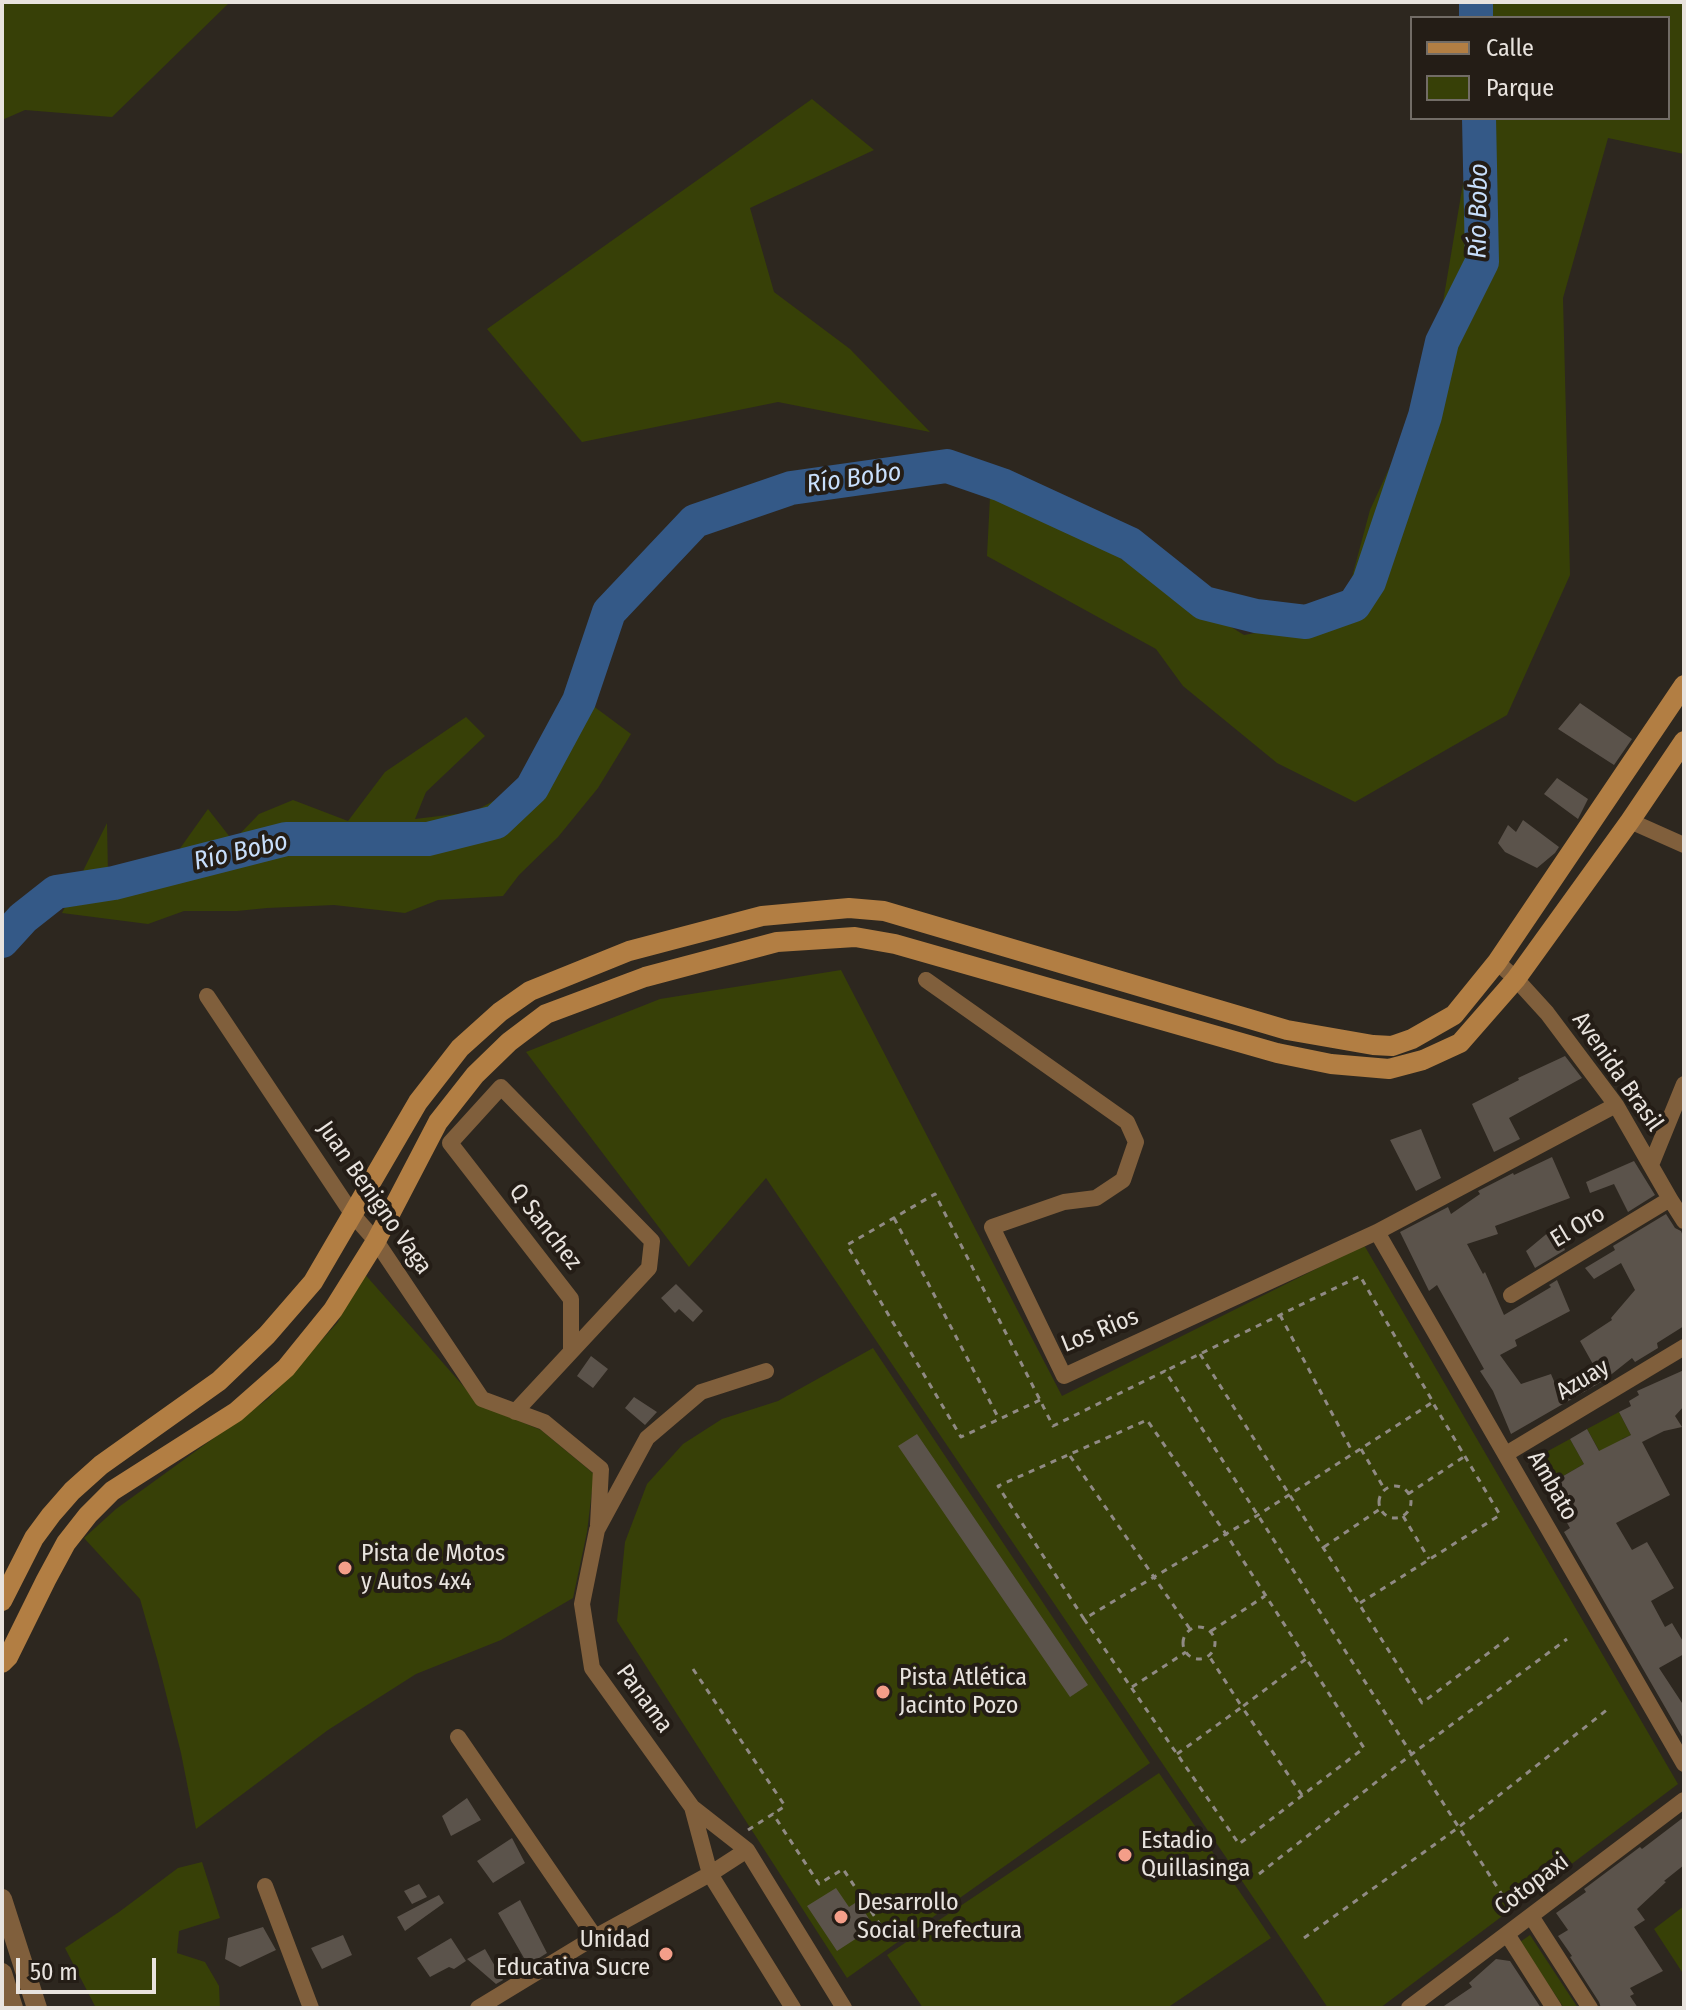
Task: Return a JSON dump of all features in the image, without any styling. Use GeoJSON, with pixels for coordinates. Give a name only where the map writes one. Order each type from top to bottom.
{"type":"FeatureCollection","features":[{"type":"Feature","properties":{"kind":"main road"},"geometry":{"type":"LineString","coordinates":[[2,1601],[34,1538],[72,1491],[101,1465],[219,1381],[267,1335],[313,1282],[418,1102],[460,1048],[500,1012],[530,991],[629,951],[762,916],[849,908],[884,911],[1287,1030],[1392,1046],[1412,1039],[1454,1015],[1497,962],[1684,685]]}},
{"type":"Feature","properties":{"kind":"main road"},"geometry":{"type":"LineString","coordinates":[[4,1665],[66,1543],[88,1515],[112,1491],[236,1412],[286,1368],[333,1310],[376,1241],[438,1122],[475,1075],[509,1042],[546,1014],[645,977],[777,942],[855,937],[895,944],[1277,1053],[1331,1064],[1389,1069],[1423,1060],[1460,1043],[1516,979],[1684,741]]}},
{"type":"Feature","properties":{"kind":"street"},"geometry":{"type":"LineString","coordinates":[[1630,821],[1684,845]]}},
{"type":"Feature","properties":{"kind":"street","name":"Avenida Brasil"},"geometry":{"type":"LineString","coordinates":[[1497,962],[1547,1013],[1616,1105],[1684,1221]]}},
{"type":"Feature","properties":{"kind":"street","name":"Los Rios"},"geometry":{"type":"LineString","coordinates":[[926,980],[1127,1122],[1136,1142],[1123,1180],[1096,1198],[1064,1202],[992,1227],[1064,1376],[1377,1232],[1616,1105]]}},
{"type":"Feature","properties":{"kind":"street","name":"Juan Benigno Vaga"},"geometry":{"type":"LineString","coordinates":[[207,996],[353,1215],[376,1241],[482,1399],[515,1412]]}},
{"type":"Feature","properties":{"kind":"street"},"geometry":{"type":"LineString","coordinates":[[1651,1165],[1684,1084]]}},
{"type":"Feature","properties":{"kind":"street","name":"Q Sanchez"},"geometry":{"type":"LineString","coordinates":[[501,1087],[652,1241],[649,1268],[571,1350],[571,1299],[450,1143],[501,1087]]}},
{"type":"Feature","properties":{"kind":"street","name":"El Oro"},"geometry":{"type":"LineString","coordinates":[[1511,1295],[1670,1199]]}},
{"type":"Feature","properties":{"kind":"street","name":"Ambato"},"geometry":{"type":"LineString","coordinates":[[1377,1232],[1684,1764]]}},
{"type":"Feature","properties":{"kind":"street","name":"Azuay"},"geometry":{"type":"LineString","coordinates":[[1506,1454],[1684,1347]]}},
{"type":"Feature","properties":{"kind":"street"},"geometry":{"type":"LineString","coordinates":[[571,1350],[515,1412],[544,1422],[601,1469],[597,1530]]}},
{"type":"Feature","properties":{"kind":"street","name":"Panama"},"geometry":{"type":"LineString","coordinates":[[766,1371],[701,1392],[647,1438],[597,1530],[582,1604],[592,1668],[692,1807],[710,1874],[793,2008]]}},
{"type":"Feature","properties":{"kind":"street"},"geometry":{"type":"LineString","coordinates":[[458,1737],[595,1937]]}},
{"type":"Feature","properties":{"kind":"street","name":"Cotopaxi"},"geometry":{"type":"LineString","coordinates":[[1409,2008],[1684,1800]]}},
{"type":"Feature","properties":{"kind":"street"},"geometry":{"type":"LineString","coordinates":[[692,1807],[747,1850],[844,2008]]}},
{"type":"Feature","properties":{"kind":"street"},"geometry":{"type":"LineString","coordinates":[[478,2008],[747,1850]]}},
{"type":"Feature","properties":{"kind":"street"},"geometry":{"type":"LineString","coordinates":[[265,1886],[311,2008]]}},
{"type":"Feature","properties":{"kind":"street"},"geometry":{"type":"LineString","coordinates":[[2,1899],[37,2008]]}},
{"type":"Feature","properties":{"kind":"street"},"geometry":{"type":"LineString","coordinates":[[1526,1920],[1590,2008]]}},
{"type":"Feature","properties":{"kind":"street"},"geometry":{"type":"LineString","coordinates":[[1507,1934],[1554,2008]]}},
{"type":"Feature","properties":{"kind":"street"},"geometry":{"type":"LineString","coordinates":[[2,1973],[13,2008]]}},
{"type":"Feature","properties":{"kind":"path"},"geometry":{"type":"LineString","coordinates":[[1040,1400],[961,1437],[847,1245],[935,1194],[1040,1400],[1053,1426],[1360,1276],[1500,1515],[1360,1603]]}},
{"type":"Feature","properties":{"kind":"path"},"geometry":{"type":"LineString","coordinates":[[894,1218],[999,1419]]}},
{"type":"Feature","properties":{"kind":"path"},"geometry":{"type":"LineString","coordinates":[[1280,1315],[1353,1454]]}},
{"type":"Feature","properties":{"kind":"path"},"geometry":{"type":"LineString","coordinates":[[1200,1353],[1422,1703],[1511,1636]]}},
{"type":"Feature","properties":{"kind":"path"},"geometry":{"type":"LineString","coordinates":[[1165,1371],[1459,1827],[1526,1920]]}},
{"type":"Feature","properties":{"kind":"path"},"geometry":{"type":"LineString","coordinates":[[1084,1619],[1258,1515],[1433,1402]]}},
{"type":"Feature","properties":{"kind":"path"},"geometry":{"type":"LineString","coordinates":[[1147,1420],[1226,1534],[1364,1748],[1239,1844],[1084,1619],[998,1486],[1147,1420]]}},
{"type":"Feature","properties":{"kind":"path"},"geometry":{"type":"LineString","coordinates":[[1361,1449],[1385,1490]]}},
{"type":"Feature","properties":{"kind":"path"},"geometry":{"type":"LineString","coordinates":[[1070,1456],[1190,1629]]}},
{"type":"Feature","properties":{"kind":"path"},"geometry":{"type":"LineString","coordinates":[[1408,1494],[1465,1456]]}},
{"type":"Feature","properties":{"kind":"path"},"geometry":{"type":"LineString","coordinates":[[1395,1486],[1408,1494],[1411,1504],[1403,1516],[1392,1518],[1380,1509],[1379,1498],[1385,1490],[1395,1486]]}},
{"type":"Feature","properties":{"kind":"path"},"geometry":{"type":"LineString","coordinates":[[1324,1547],[1380,1509]]}},
{"type":"Feature","properties":{"kind":"path"},"geometry":{"type":"LineString","coordinates":[[1403,1516],[1429,1559]]}},
{"type":"Feature","properties":{"kind":"path"},"geometry":{"type":"LineString","coordinates":[[1211,1631],[1265,1596]]}},
{"type":"Feature","properties":{"kind":"path"},"geometry":{"type":"LineString","coordinates":[[1201,1627],[1211,1631],[1215,1642],[1209,1656],[1194,1658],[1186,1652],[1184,1637],[1190,1629],[1201,1627]]}},
{"type":"Feature","properties":{"kind":"path"},"geometry":{"type":"LineString","coordinates":[[1259,1874],[1412,1754],[1567,1639]]}},
{"type":"Feature","properties":{"kind":"path"},"geometry":{"type":"LineString","coordinates":[[1132,1687],[1186,1652]]}},
{"type":"Feature","properties":{"kind":"path"},"geometry":{"type":"LineString","coordinates":[[1209,1656],[1302,1795]]}},
{"type":"Feature","properties":{"kind":"path"},"geometry":{"type":"LineString","coordinates":[[1177,1754],[1306,1659]]}},
{"type":"Feature","properties":{"kind":"path"},"geometry":{"type":"LineString","coordinates":[[693,1669],[785,1806],[748,1830],[747,1850]]}},
{"type":"Feature","properties":{"kind":"path"},"geometry":{"type":"LineString","coordinates":[[1304,1938],[1459,1827],[1608,1709]]}},
{"type":"Feature","properties":{"kind":"path"},"geometry":{"type":"LineString","coordinates":[[773,1814],[819,1884],[843,1869],[887,1935]]}},
{"type":"Feature","properties":{"kind":"green space"},"geometry":{"type":"Polygon","coordinates":[[[2,2],[230,2],[112,117],[25,110],[2,120],[2,2]]]}},
{"type":"Feature","properties":{"kind":"green space"},"geometry":{"type":"Polygon","coordinates":[[[1476,2],[1684,2],[1684,154],[1608,138],[1563,298],[1570,575],[1507,715],[1355,802],[1277,763],[1183,686],[1156,649],[987,556],[991,478],[1244,635],[1341,618],[1370,510],[1430,379],[1472,120],[1670,120],[1670,16],[1475,16],[1476,2]]]}},
{"type":"Feature","properties":{"kind":"green space"},"geometry":{"type":"Polygon","coordinates":[[[812,99],[874,150],[750,208],[774,292],[850,349],[930,432],[778,402],[582,442],[487,329],[812,99]]]}},
{"type":"Feature","properties":{"kind":"green space"},"geometry":{"type":"Polygon","coordinates":[[[569,688],[631,734],[598,788],[503,896],[438,900],[405,913],[334,905],[184,911],[148,924],[62,913],[107,823],[108,875],[149,892],[208,809],[233,841],[259,814],[293,800],[348,821],[385,772],[466,717],[485,736],[426,792],[415,819],[473,812],[512,791],[569,688]]]}},
{"type":"Feature","properties":{"kind":"green space"},"geometry":{"type":"Polygon","coordinates":[[[841,970],[1062,1396],[1364,1245],[1678,1784],[1380,2008],[1328,2008],[766,1178],[689,1267],[526,1052],[660,999],[841,970]]]}},
{"type":"Feature","properties":{"kind":"green space","name":"Pista de Motos y Autos 4x4"},"geometry":{"type":"Polygon","coordinates":[[[362,1271],[480,1405],[541,1430],[594,1474],[587,1532],[573,1598],[501,1640],[416,1674],[328,1730],[196,1829],[181,1753],[140,1599],[84,1538],[116,1509],[269,1398],[338,1322],[362,1271]]]}},
{"type":"Feature","properties":{"kind":"green space","name":"Pista Atlética Jacinto Pozo"},"geometry":{"type":"Polygon","coordinates":[[[873,1348],[1150,1763],[847,1978],[617,1621],[625,1542],[647,1484],[683,1444],[722,1419],[778,1401],[873,1348]]]}},
{"type":"Feature","properties":{"kind":"green space"},"geometry":{"type":"Polygon","coordinates":[[[1619,1412],[1631,1435],[1622,1439],[1627,1449],[1605,1461],[1587,1429],[1619,1412]]]}},
{"type":"Feature","properties":{"kind":"green space"},"geometry":{"type":"Polygon","coordinates":[[[1570,1439],[1584,1464],[1546,1486],[1537,1470],[1537,1457],[1570,1439]]]}},
{"type":"Feature","properties":{"kind":"green space","name":"Estadio Quillasinga"},"geometry":{"type":"Polygon","coordinates":[[[1159,1773],[1271,1938],[1167,2008],[923,2008],[887,1955],[1159,1773]]]}},
{"type":"Feature","properties":{"kind":"green space"},"geometry":{"type":"Polygon","coordinates":[[[202,1862],[220,1918],[179,1931],[177,1953],[205,1962],[219,1986],[220,2008],[96,2008],[65,1948],[178,1868],[202,1862]]]}},
{"type":"Feature","properties":{"kind":"green space"},"geometry":{"type":"Polygon","coordinates":[[[1684,1906],[1684,1975],[1654,1929],[1684,1906]]]}},
{"type":"Feature","properties":{"kind":"green space"},"geometry":{"type":"Polygon","coordinates":[[[1530,1935],[1578,2008],[1564,2008],[1520,1942],[1530,1935]]]}},
{"type":"Feature","properties":{"kind":"building"},"geometry":{"type":"Polygon","coordinates":[[[1580,703],[1632,739],[1614,765],[1558,729],[1580,703]]]}},
{"type":"Feature","properties":{"kind":"building"},"geometry":{"type":"Polygon","coordinates":[[[1557,778],[1588,799],[1578,819],[1544,794],[1557,778]]]}},
{"type":"Feature","properties":{"kind":"building"},"geometry":{"type":"Polygon","coordinates":[[[1523,820],[1559,847],[1537,868],[1505,852],[1498,843],[1508,825],[1516,832],[1523,820]]]}},
{"type":"Feature","properties":{"kind":"building"},"geometry":{"type":"Polygon","coordinates":[[[1565,1056],[1582,1078],[1509,1118],[1520,1139],[1494,1152],[1472,1104],[1565,1056]]]}},
{"type":"Feature","properties":{"kind":"building"},"geometry":{"type":"Polygon","coordinates":[[[1421,1129],[1441,1178],[1416,1191],[1390,1140],[1421,1129]]]}},
{"type":"Feature","properties":{"kind":"building"},"geometry":{"type":"Polygon","coordinates":[[[1552,1157],[1570,1198],[1495,1226],[1498,1234],[1467,1244],[1483,1274],[1485,1272],[1504,1315],[1551,1287],[1549,1285],[1557,1280],[1570,1311],[1515,1340],[1517,1346],[1500,1355],[1521,1384],[1551,1374],[1556,1386],[1594,1366],[1580,1341],[1612,1320],[1635,1290],[1621,1263],[1594,1279],[1585,1268],[1615,1250],[1613,1246],[1666,1214],[1684,1239],[1684,1326],[1657,1343],[1658,1348],[1635,1362],[1632,1358],[1603,1381],[1511,1434],[1493,1391],[1480,1371],[1484,1369],[1437,1285],[1429,1291],[1400,1232],[1448,1207],[1451,1214],[1480,1194],[1478,1191],[1552,1157]]]}},
{"type":"Feature","properties":{"kind":"building"},"geometry":{"type":"Polygon","coordinates":[[[1634,1161],[1655,1195],[1628,1212],[1614,1184],[1590,1193],[1586,1182],[1634,1161]]]}},
{"type":"Feature","properties":{"kind":"building"},"geometry":{"type":"Polygon","coordinates":[[[1556,1226],[1565,1250],[1535,1268],[1526,1251],[1556,1226]]]}},
{"type":"Feature","properties":{"kind":"building"},"geometry":{"type":"Polygon","coordinates":[[[676,1284],[703,1311],[693,1322],[679,1309],[675,1313],[661,1298],[676,1284]]]}},
{"type":"Feature","properties":{"kind":"building"},"geometry":{"type":"Polygon","coordinates":[[[591,1356],[608,1369],[593,1388],[577,1376],[591,1356]]]}},
{"type":"Feature","properties":{"kind":"building"},"geometry":{"type":"Polygon","coordinates":[[[1684,1370],[1684,1406],[1675,1416],[1682,1427],[1664,1431],[1642,1442],[1670,1495],[1616,1523],[1632,1550],[1647,1542],[1674,1588],[1651,1601],[1665,1627],[1672,1623],[1684,1643],[1684,1654],[1659,1668],[1684,1706],[1684,1740],[1564,1532],[1570,1528],[1546,1486],[1584,1464],[1570,1439],[1587,1429],[1599,1451],[1631,1435],[1619,1412],[1631,1406],[1629,1401],[1639,1395],[1637,1391],[1684,1370]]]}},
{"type":"Feature","properties":{"kind":"building"},"geometry":{"type":"Polygon","coordinates":[[[634,1397],[657,1412],[645,1425],[625,1408],[634,1397]]]}},
{"type":"Feature","properties":{"kind":"building"},"geometry":{"type":"Polygon","coordinates":[[[917,1434],[1088,1685],[1070,1697],[898,1446],[917,1434]]]}},
{"type":"Feature","properties":{"kind":"building"},"geometry":{"type":"Polygon","coordinates":[[[467,1798],[481,1820],[451,1836],[442,1816],[467,1798]]]}},
{"type":"Feature","properties":{"kind":"building"},"geometry":{"type":"Polygon","coordinates":[[[1684,1817],[1684,1865],[1637,1909],[1645,1920],[1634,1927],[1663,1971],[1630,1988],[1634,1994],[1630,1996],[1638,2008],[1601,2008],[1558,1936],[1568,1930],[1556,1913],[1684,1817]]]}},
{"type":"Feature","properties":{"kind":"building"},"geometry":{"type":"Polygon","coordinates":[[[512,1838],[525,1863],[493,1883],[477,1861],[512,1838]]]}},
{"type":"Feature","properties":{"kind":"building"},"geometry":{"type":"Polygon","coordinates":[[[419,1884],[427,1897],[412,1904],[404,1891],[419,1884]]]}},
{"type":"Feature","properties":{"kind":"building","name":"Desarrollo Social Prefectura"},"geometry":{"type":"Polygon","coordinates":[[[836,1888],[849,1907],[858,1901],[874,1927],[837,1951],[807,1906],[836,1888]]]}},
{"type":"Feature","properties":{"kind":"building"},"geometry":{"type":"Polygon","coordinates":[[[439,1895],[444,1903],[405,1931],[397,1917],[439,1895]]]}},
{"type":"Feature","properties":{"kind":"building"},"geometry":{"type":"Polygon","coordinates":[[[520,1900],[547,1953],[528,1965],[498,1913],[520,1900]]]}},
{"type":"Feature","properties":{"kind":"building"},"geometry":{"type":"Polygon","coordinates":[[[263,1927],[276,1950],[240,1967],[225,1959],[228,1938],[263,1927]]]}},
{"type":"Feature","properties":{"kind":"building"},"geometry":{"type":"Polygon","coordinates":[[[343,1935],[352,1955],[322,1969],[311,1948],[343,1935]]]}},
{"type":"Feature","properties":{"kind":"building"},"geometry":{"type":"Polygon","coordinates":[[[451,1938],[466,1961],[454,1969],[449,1967],[430,1977],[417,1958],[451,1938]]]}},
{"type":"Feature","properties":{"kind":"building"},"geometry":{"type":"Polygon","coordinates":[[[485,1949],[503,1980],[496,1984],[467,1959],[485,1949]]]}},
{"type":"Feature","properties":{"kind":"building"},"geometry":{"type":"Polygon","coordinates":[[[1496,1959],[1510,1961],[1541,2008],[1441,2008],[1472,1987],[1469,1983],[1496,1959]]]}},
{"type":"Feature","properties":{"kind":"waterway","name":"Río Bobo"},"geometry":{"type":"LineString","coordinates":[[1476,2],[1476,16]]}},
{"type":"Feature","properties":{"kind":"waterway","name":"Río Bobo"},"geometry":{"type":"LineString","coordinates":[[2,941],[23,918],[56,892],[114,883],[286,839],[428,839],[496,822],[532,788],[579,701],[609,612],[695,521],[791,488],[947,466],[1002,485],[1130,544],[1204,603],[1256,616],[1306,622],[1354,605],[1369,582],[1425,416],[1442,342],[1482,262],[1479,120]]}},
{"type":"Feature","properties":{"kind":"place","name":"Pista de Motos y Autos 4x4"},"geometry":{"type":"Point","coordinates":[345,1568]}},
{"type":"Feature","properties":{"kind":"place","name":"Pista Atlética Jacinto Pozo"},"geometry":{"type":"Point","coordinates":[883,1692]}},
{"type":"Feature","properties":{"kind":"place","name":"Estadio Quillasinga"},"geometry":{"type":"Point","coordinates":[1125,1855]}},
{"type":"Feature","properties":{"kind":"place","name":"Desarrollo Social Prefectura"},"geometry":{"type":"Point","coordinates":[841,1917]}},
{"type":"Feature","properties":{"kind":"place","name":"Unidad Educativa Sucre"},"geometry":{"type":"Point","coordinates":[666,1954]}}]}
